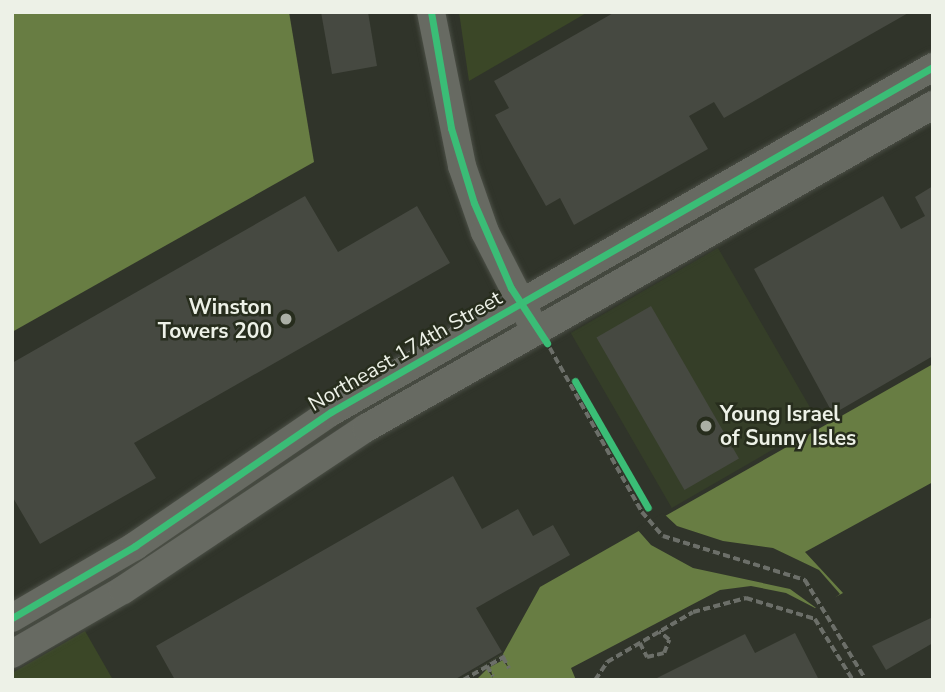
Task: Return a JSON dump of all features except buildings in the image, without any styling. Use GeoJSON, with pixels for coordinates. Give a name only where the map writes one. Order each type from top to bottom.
{"type":"FeatureCollection","features":[{"type":"Feature","properties":{"kind":"street"},"geometry":{"type":"LineString","coordinates":[[431,12],[462,166],[520,304],[541,337]]}},
{"type":"Feature","properties":{"kind":"street"},"geometry":{"type":"LineString","coordinates":[[12,654],[123,590],[366,428],[541,337],[674,253],[933,105],[925,72]]}},
{"type":"Feature","properties":{"kind":"street","name":"Northeast 174th Street"},"geometry":{"type":"LineString","coordinates":[[12,618],[135,546],[328,414],[925,72]]}},
{"type":"Feature","properties":{"kind":"street"},"geometry":{"type":"LineString","coordinates":[[735,181],[751,208]]}},
{"type":"Feature","properties":{"kind":"street"},"geometry":{"type":"LineString","coordinates":[[659,225],[674,253]]}},
{"type":"Feature","properties":{"kind":"path"},"geometry":{"type":"LineString","coordinates":[[541,337],[572,382],[648,508]]}},
{"type":"Feature","properties":{"kind":"path"},"geometry":{"type":"LineString","coordinates":[[572,382],[642,512],[663,536],[806,580],[866,680]]}},
{"type":"Feature","properties":{"kind":"path"},"geometry":{"type":"LineString","coordinates":[[595,680],[607,662],[718,602],[774,603],[815,619],[853,680]]}},
{"type":"Feature","properties":{"kind":"path"},"geometry":{"type":"LineString","coordinates":[[640,643],[643,654],[658,657],[670,645],[659,632]]}},
{"type":"Feature","properties":{"kind":"path"},"geometry":{"type":"LineString","coordinates":[[463,680],[473,677],[504,656],[509,668]]}},
{"type":"Feature","properties":{"kind":"path"},"geometry":{"type":"LineString","coordinates":[[487,666],[494,676]]}},
{"type":"Feature","properties":{"kind":"shaded area"},"geometry":{"type":"Polygon","coordinates":[[[12,12],[289,12],[314,162],[12,332],[12,12]]]}},
{"type":"Feature","properties":{"kind":"shaded area"},"geometry":{"type":"Polygon","coordinates":[[[459,12],[588,12],[469,81],[459,12]]]}},
{"type":"Feature","properties":{"kind":"shaded area"},"geometry":{"type":"Polygon","coordinates":[[[718,248],[819,423],[672,508],[571,333],[718,248]]]}},
{"type":"Feature","properties":{"kind":"shaded area"},"geometry":{"type":"Polygon","coordinates":[[[933,364],[933,482],[805,552],[843,593],[815,608],[786,593],[751,586],[720,590],[571,668],[576,680],[458,680],[503,654],[540,587],[933,364]]]}},
{"type":"Feature","properties":{"kind":"shaded area"},"geometry":{"type":"Polygon","coordinates":[[[85,631],[113,680],[12,680],[12,673],[85,631]]]}},
{"type":"Feature","properties":{"kind":"pier"},"geometry":{"type":"Polygon","coordinates":[[[663,513],[677,526],[723,541],[773,548],[819,570],[840,594],[819,610],[790,589],[693,568],[651,545],[636,528],[663,513]]]}},
{"type":"Feature","properties":{"kind":"pier"},"geometry":{"type":"Polygon","coordinates":[[[503,654],[509,669],[503,660],[490,667],[493,678],[487,669],[476,680],[457,680],[503,654]]]}},
{"type":"Feature","properties":{"kind":"cycle path"},"geometry":{"type":"LineString","coordinates":[[431,12],[451,128],[474,203],[511,288],[547,343]]}},
{"type":"Feature","properties":{"kind":"cycle path"},"geometry":{"type":"LineString","coordinates":[[12,618],[135,546],[331,412],[933,67]]}},
{"type":"Feature","properties":{"kind":"cycle path"},"geometry":{"type":"LineString","coordinates":[[575,381],[648,508]]}},
{"type":"Feature","properties":{"kind":"place","name":"Winston Towers 200"},"geometry":{"type":"Point","coordinates":[286,319]}},
{"type":"Feature","properties":{"kind":"place","name":"Young Israel of Sunny Isles"},"geometry":{"type":"Point","coordinates":[706,426]}}]}
